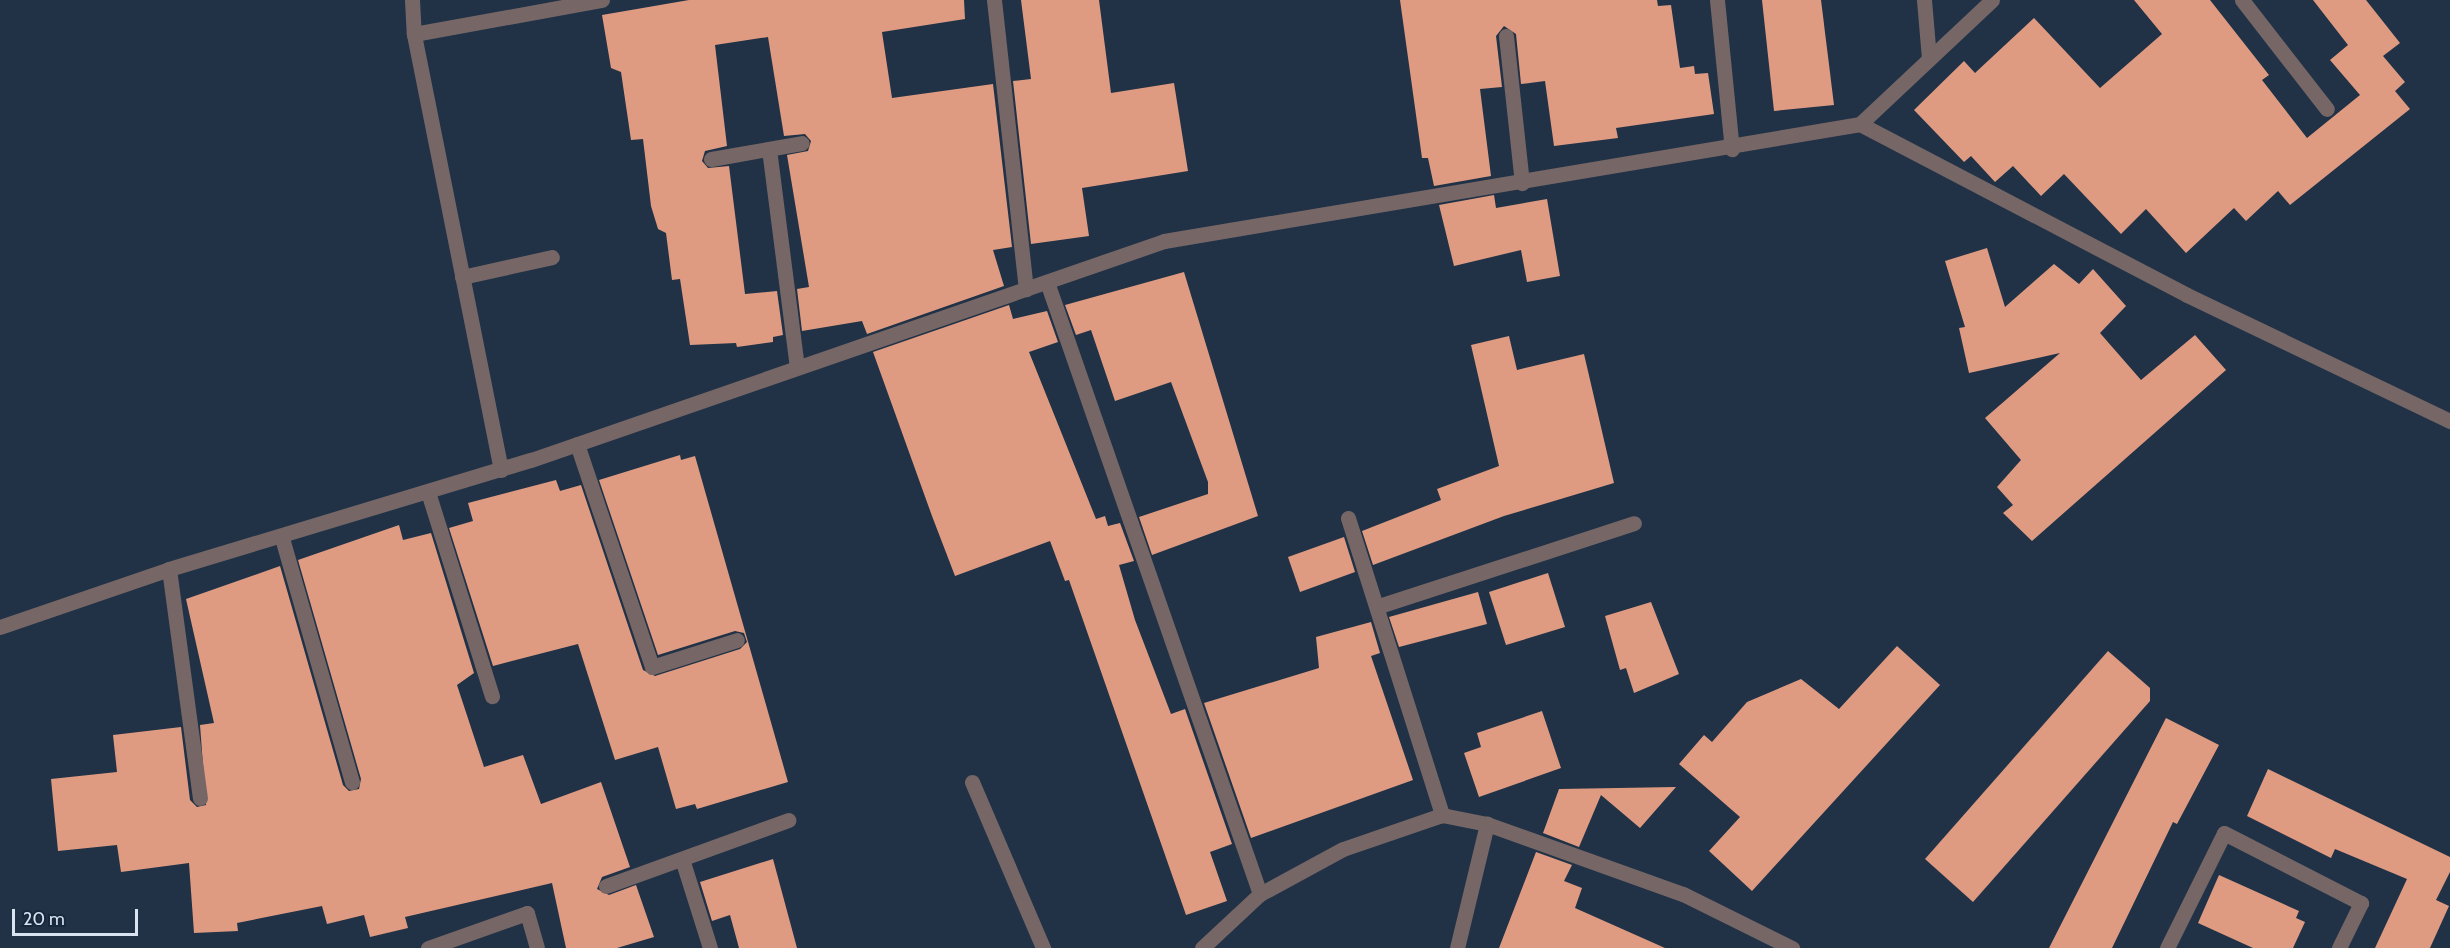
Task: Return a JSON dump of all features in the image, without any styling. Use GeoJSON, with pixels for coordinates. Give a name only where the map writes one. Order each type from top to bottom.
{"type":"FeatureCollection","features":[{"type":"Feature","properties":{"kind":"street"},"geometry":{"type":"LineString","coordinates":[[412,0],[414,34],[501,470]]}},
{"type":"Feature","properties":{"kind":"street"},"geometry":{"type":"LineString","coordinates":[[414,34],[602,0]]}},
{"type":"Feature","properties":{"kind":"street"},"geometry":{"type":"LineString","coordinates":[[994,0],[1026,289]]}},
{"type":"Feature","properties":{"kind":"street"},"geometry":{"type":"LineString","coordinates":[[1717,0],[1732,149]]}},
{"type":"Feature","properties":{"kind":"street"},"geometry":{"type":"LineString","coordinates":[[1924,0],[1929,58]]}},
{"type":"Feature","properties":{"kind":"street"},"geometry":{"type":"LineString","coordinates":[[0,627],[169,569],[282,538],[501,470],[1164,241],[1732,149],[1860,124],[1992,0]]}},
{"type":"Feature","properties":{"kind":"street"},"geometry":{"type":"LineString","coordinates":[[2242,0],[2327,109]]}},
{"type":"Feature","properties":{"kind":"street"},"geometry":{"type":"LineString","coordinates":[[1506,36],[1522,183]]}},
{"type":"Feature","properties":{"kind":"street"},"geometry":{"type":"LineString","coordinates":[[1860,124],[2187,295],[2450,421]]}},
{"type":"Feature","properties":{"kind":"street"},"geometry":{"type":"LineString","coordinates":[[711,159],[802,143]]}},
{"type":"Feature","properties":{"kind":"street"},"geometry":{"type":"LineString","coordinates":[[769,148],[797,367]]}},
{"type":"Feature","properties":{"kind":"street"},"geometry":{"type":"LineString","coordinates":[[462,277],[552,257]]}},
{"type":"Feature","properties":{"kind":"street"},"geometry":{"type":"LineString","coordinates":[[1047,282],[1260,894]]}},
{"type":"Feature","properties":{"kind":"street"},"geometry":{"type":"LineString","coordinates":[[577,444],[652,667],[737,640]]}},
{"type":"Feature","properties":{"kind":"street"},"geometry":{"type":"LineString","coordinates":[[428,492],[492,696]]}},
{"type":"Feature","properties":{"kind":"street"},"geometry":{"type":"LineString","coordinates":[[1348,518],[1379,606],[1442,815]]}},
{"type":"Feature","properties":{"kind":"street"},"geometry":{"type":"LineString","coordinates":[[1379,606],[1634,523]]}},
{"type":"Feature","properties":{"kind":"street"},"geometry":{"type":"LineString","coordinates":[[282,538],[352,782]]}},
{"type":"Feature","properties":{"kind":"street"},"geometry":{"type":"LineString","coordinates":[[169,569],[200,798]]}},
{"type":"Feature","properties":{"kind":"street"},"geometry":{"type":"LineString","coordinates":[[972,782],[1043,948]]}},
{"type":"Feature","properties":{"kind":"street"},"geometry":{"type":"LineString","coordinates":[[1202,948],[1260,894],[1343,849],[1442,815],[1487,824],[1683,894],[1792,948]]}},
{"type":"Feature","properties":{"kind":"street"},"geometry":{"type":"LineString","coordinates":[[606,886],[788,820]]}},
{"type":"Feature","properties":{"kind":"street"},"geometry":{"type":"LineString","coordinates":[[1457,948],[1487,824]]}},
{"type":"Feature","properties":{"kind":"street"},"geometry":{"type":"LineString","coordinates":[[2167,948],[2224,833],[2361,903],[2339,948]]}},
{"type":"Feature","properties":{"kind":"street"},"geometry":{"type":"LineString","coordinates":[[682,859],[710,948]]}},
{"type":"Feature","properties":{"kind":"street"},"geometry":{"type":"LineString","coordinates":[[428,948],[527,913],[537,948]]}},
{"type":"Feature","properties":{"kind":"building"},"geometry":{"type":"Polygon","coordinates":[[[689,0],[964,0],[965,19],[882,32],[892,98],[993,84],[1012,247],[993,250],[1004,286],[867,334],[862,321],[802,331],[797,289],[809,287],[787,155],[808,151],[811,141],[805,134],[784,136],[768,37],[715,45],[727,146],[705,151],[702,161],[708,168],[729,166],[745,294],[777,291],[783,335],[773,337],[773,342],[737,347],[736,343],[690,345],[680,279],[672,280],[666,233],[658,229],[651,206],[643,139],[631,140],[621,72],[611,68],[602,15],[689,0]]]}},
{"type":"Feature","properties":{"kind":"building"},"geometry":{"type":"Polygon","coordinates":[[[1021,0],[1099,0],[1111,93],[1174,83],[1188,171],[1082,188],[1089,236],[1031,244],[1013,81],[1031,79],[1021,0]]]}},
{"type":"Feature","properties":{"kind":"building"},"geometry":{"type":"Polygon","coordinates":[[[1400,0],[1657,0],[1658,6],[1671,5],[1680,68],[1694,66],[1695,74],[1708,73],[1714,114],[1616,128],[1618,138],[1554,146],[1545,81],[1521,84],[1516,34],[1504,26],[1496,36],[1502,87],[1480,89],[1491,176],[1434,186],[1428,158],[1422,158],[1400,0]]]}},
{"type":"Feature","properties":{"kind":"building"},"geometry":{"type":"Polygon","coordinates":[[[1762,0],[1821,0],[1834,105],[1774,111],[1762,0]]]}},
{"type":"Feature","properties":{"kind":"building"},"geometry":{"type":"Polygon","coordinates":[[[2134,0],[2210,0],[2269,75],[2262,80],[2307,138],[2360,95],[2330,60],[2348,45],[2313,0],[2366,0],[2400,43],[2383,56],[2405,82],[2395,91],[2410,109],[2290,205],[2278,191],[2246,221],[2234,208],[2186,253],[2146,209],[2121,234],[2064,174],[2041,196],[2013,166],[1995,182],[1971,156],[1964,162],[1914,110],[1964,61],[1975,73],[2034,18],[2100,88],[2162,34],[2134,0]]]}},
{"type":"Feature","properties":{"kind":"building"},"geometry":{"type":"Polygon","coordinates":[[[1494,195],[1496,208],[1547,199],[1560,276],[1527,282],[1521,250],[1454,266],[1439,205],[1494,195]]]}},
{"type":"Feature","properties":{"kind":"building"},"geometry":{"type":"Polygon","coordinates":[[[1987,248],[2005,307],[2054,264],[2079,284],[2093,269],[2126,306],[2100,333],[2141,380],[2195,335],[2226,370],[2032,541],[2003,513],[2013,505],[1997,487],[2021,460],[1985,418],[2060,353],[1969,373],[1959,328],[1965,327],[1945,261],[1987,248]]]}},
{"type":"Feature","properties":{"kind":"building"},"geometry":{"type":"Polygon","coordinates":[[[1184,272],[1258,516],[1152,555],[1139,517],[1208,494],[1208,482],[1171,382],[1115,401],[1091,330],[1076,335],[1065,305],[1184,272]]]}},
{"type":"Feature","properties":{"kind":"building"},"geometry":{"type":"Polygon","coordinates":[[[1009,305],[1013,319],[1047,311],[1058,342],[1029,352],[1096,519],[1105,516],[1108,526],[1120,523],[1134,561],[1119,565],[1135,620],[1171,714],[1185,709],[1232,844],[1210,852],[1227,901],[1186,915],[1069,580],[1065,581],[1050,541],[955,576],[873,352],[1009,305]]]}},
{"type":"Feature","properties":{"kind":"building"},"geometry":{"type":"Polygon","coordinates":[[[1509,336],[1517,370],[1584,354],[1614,483],[1504,516],[1373,565],[1362,531],[1441,500],[1437,489],[1499,466],[1471,345],[1509,336]]]}},
{"type":"Feature","properties":{"kind":"building"},"geometry":{"type":"Polygon","coordinates":[[[680,455],[681,460],[695,456],[788,782],[697,809],[695,804],[676,809],[658,747],[615,760],[578,644],[493,666],[449,528],[473,521],[468,503],[556,480],[560,491],[581,485],[643,670],[655,676],[740,649],[747,642],[744,633],[735,631],[658,655],[599,480],[680,455]]]}},
{"type":"Feature","properties":{"kind":"building"},"geometry":{"type":"Polygon","coordinates":[[[399,525],[403,540],[431,533],[474,673],[457,685],[484,767],[523,755],[541,804],[601,782],[630,867],[602,877],[597,889],[609,895],[636,885],[654,937],[617,948],[566,948],[552,883],[405,917],[408,928],[370,937],[364,915],[327,924],[322,906],[237,923],[238,931],[194,933],[189,863],[121,872],[117,845],[58,851],[51,779],[117,772],[113,735],[181,727],[190,800],[197,807],[206,805],[200,725],[214,723],[186,599],[280,566],[343,785],[349,791],[359,789],[361,779],[298,560],[399,525]]]}},
{"type":"Feature","properties":{"kind":"building"},"geometry":{"type":"Polygon","coordinates":[[[1344,537],[1355,572],[1300,592],[1288,557],[1344,537]]]}},
{"type":"Feature","properties":{"kind":"building"},"geometry":{"type":"Polygon","coordinates":[[[1548,573],[1565,627],[1506,645],[1489,592],[1548,573]]]}},
{"type":"Feature","properties":{"kind":"building"},"geometry":{"type":"Polygon","coordinates":[[[1478,592],[1487,624],[1399,647],[1389,617],[1478,592]]]}},
{"type":"Feature","properties":{"kind":"building"},"geometry":{"type":"Polygon","coordinates":[[[1651,602],[1679,674],[1634,693],[1626,668],[1620,670],[1605,616],[1651,602]]]}},
{"type":"Feature","properties":{"kind":"building"},"geometry":{"type":"Polygon","coordinates":[[[1371,622],[1380,653],[1371,656],[1413,780],[1251,838],[1204,703],[1319,668],[1316,637],[1371,622]]]}},
{"type":"Feature","properties":{"kind":"building"},"geometry":{"type":"Polygon","coordinates":[[[1897,646],[1940,685],[1752,891],[1709,851],[1740,817],[1679,764],[1704,735],[1712,742],[1747,702],[1801,679],[1839,709],[1897,646]]]}},
{"type":"Feature","properties":{"kind":"building"},"geometry":{"type":"Polygon","coordinates":[[[2108,651],[2150,688],[2150,701],[1973,902],[1925,859],[2108,651]]]}},
{"type":"Feature","properties":{"kind":"building"},"geometry":{"type":"Polygon","coordinates":[[[1542,711],[1561,768],[1479,797],[1464,753],[1481,747],[1477,733],[1542,711]]]}},
{"type":"Feature","properties":{"kind":"building"},"geometry":{"type":"Polygon","coordinates":[[[2166,718],[2219,745],[2177,824],[2173,822],[2112,948],[2049,948],[2166,718]]]}},
{"type":"Feature","properties":{"kind":"building"},"geometry":{"type":"Polygon","coordinates":[[[2268,769],[2450,857],[2450,872],[2436,900],[2449,906],[2430,948],[2375,948],[2407,879],[2335,849],[2331,858],[2247,816],[2268,769]]]}},
{"type":"Feature","properties":{"kind":"building"},"geometry":{"type":"Polygon","coordinates":[[[1676,787],[1640,828],[1601,795],[1579,847],[1543,833],[1559,789],[1676,787]]]}},
{"type":"Feature","properties":{"kind":"building"},"geometry":{"type":"Polygon","coordinates":[[[1536,852],[1572,865],[1564,881],[1582,888],[1575,908],[1665,948],[1499,948],[1536,852]]]}},
{"type":"Feature","properties":{"kind":"building"},"geometry":{"type":"Polygon","coordinates":[[[773,859],[797,948],[739,948],[730,915],[712,921],[700,882],[773,859]]]}},
{"type":"Feature","properties":{"kind":"building"},"geometry":{"type":"Polygon","coordinates":[[[2219,875],[2299,911],[2296,918],[2305,922],[2293,948],[2253,948],[2198,923],[2219,875]]]}}]}
